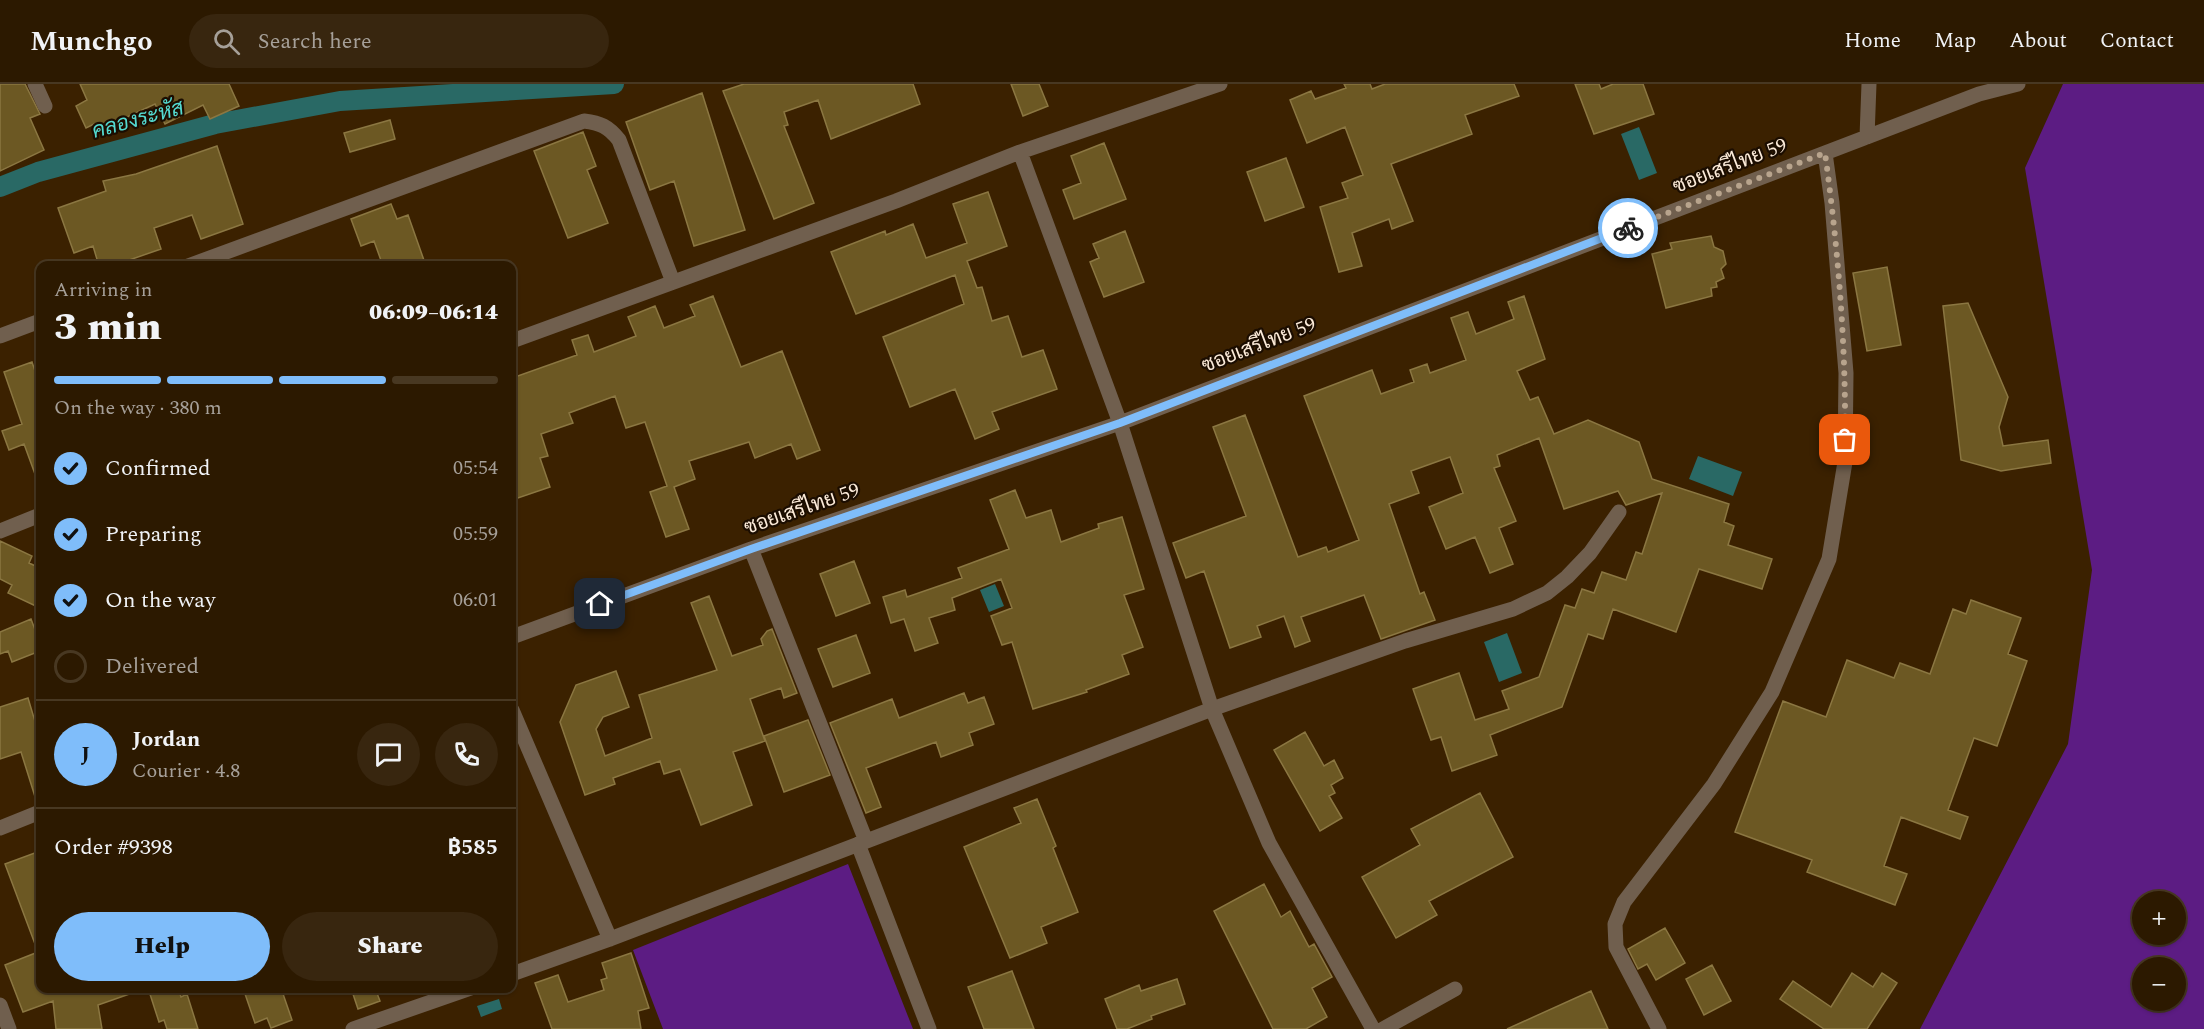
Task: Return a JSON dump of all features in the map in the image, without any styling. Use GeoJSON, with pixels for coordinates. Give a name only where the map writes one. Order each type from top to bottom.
{"type":"FeatureCollection","features":[{"type":"Feature","properties":{"kind":"street"},"geometry":{"type":"LineString","coordinates":[[34,84],[45,106]]}},
{"type":"Feature","properties":{"kind":"street"},"geometry":{"type":"LineString","coordinates":[[516,340],[1020,152],[1220,84]]}},
{"type":"Feature","properties":{"kind":"street"},"geometry":{"type":"LineString","coordinates":[[1867,137],[1869,84]]}},
{"type":"Feature","properties":{"kind":"street","name":"ซอยเสรีไทย 59"},"geometry":{"type":"LineString","coordinates":[[516,636],[751,549],[1120,423],[1979,94],[2019,84]]}},
{"type":"Feature","properties":{"kind":"street"},"geometry":{"type":"LineString","coordinates":[[202,261],[584,121],[600,123],[612,130],[619,140],[673,282]]}},
{"type":"Feature","properties":{"kind":"street"},"geometry":{"type":"LineString","coordinates":[[1020,152],[1120,423],[1212,709],[1269,843],[1372,1029]]}},
{"type":"Feature","properties":{"kind":"street"},"geometry":{"type":"LineString","coordinates":[[1659,1029],[1616,947],[1615,924],[1624,902],[1714,784],[1772,692],[1829,559],[1845,462],[1846,373],[1832,203],[1825,153]]}},
{"type":"Feature","properties":{"kind":"street"},"geometry":{"type":"LineString","coordinates":[[0,336],[36,322]]}},
{"type":"Feature","properties":{"kind":"street"},"geometry":{"type":"LineString","coordinates":[[516,973],[610,939],[1212,709],[1405,641],[1513,609],[1548,593],[1590,553],[1619,512]]}},
{"type":"Feature","properties":{"kind":"street"},"geometry":{"type":"LineString","coordinates":[[0,531],[36,517]]}},
{"type":"Feature","properties":{"kind":"street"},"geometry":{"type":"LineString","coordinates":[[751,549],[862,842],[929,1029]]}},
{"type":"Feature","properties":{"kind":"street"},"geometry":{"type":"LineString","coordinates":[[516,719],[610,939]]}},
{"type":"Feature","properties":{"kind":"street"},"geometry":{"type":"LineString","coordinates":[[0,828],[36,814]]}},
{"type":"Feature","properties":{"kind":"street"},"geometry":{"type":"LineString","coordinates":[[1383,1029],[1455,989]]}},
{"type":"Feature","properties":{"kind":"street"},"geometry":{"type":"LineString","coordinates":[[353,1029],[457,993]]}},
{"type":"Feature","properties":{"kind":"street"},"geometry":{"type":"LineString","coordinates":[[0,1005],[9,1029]]}},
{"type":"Feature","properties":{"kind":"shaded area"},"geometry":{"type":"Polygon","coordinates":[[[2063,84],[2204,84],[2204,1029],[1920,1029],[2068,744],[2092,570],[2025,168],[2063,84]]]}},
{"type":"Feature","properties":{"kind":"shaded area"},"geometry":{"type":"Polygon","coordinates":[[[848,864],[913,1029],[663,1029],[633,950],[848,864]]]}},
{"type":"Feature","properties":{"kind":"water"},"geometry":{"type":"Polygon","coordinates":[[[1639,127],[1657,173],[1639,180],[1621,134],[1639,127]]]}},
{"type":"Feature","properties":{"kind":"water"},"geometry":{"type":"Polygon","coordinates":[[[1698,456],[1742,472],[1733,496],[1689,479],[1698,456]]]}},
{"type":"Feature","properties":{"kind":"water"},"geometry":{"type":"Polygon","coordinates":[[[995,584],[1004,606],[989,612],[980,590],[995,584]]]}},
{"type":"Feature","properties":{"kind":"water"},"geometry":{"type":"Polygon","coordinates":[[[1507,633],[1522,673],[1499,682],[1484,642],[1507,633]]]}},
{"type":"Feature","properties":{"kind":"water"},"geometry":{"type":"Polygon","coordinates":[[[499,999],[502,1009],[481,1017],[477,1006],[499,999]]]}},
{"type":"Feature","properties":{"kind":"building"},"geometry":{"type":"Polygon","coordinates":[[[0,84],[25,84],[40,114],[30,118],[44,150],[0,171],[0,84]]]}},
{"type":"Feature","properties":{"kind":"building"},"geometry":{"type":"Polygon","coordinates":[[[80,84],[229,84],[239,106],[210,119],[203,105],[165,124],[155,104],[97,131],[94,124],[86,128],[76,106],[87,100],[80,84]]]}},
{"type":"Feature","properties":{"kind":"building"},"geometry":{"type":"Polygon","coordinates":[[[744,84],[913,84],[920,104],[831,139],[818,100],[784,112],[788,125],[784,126],[814,203],[774,219],[723,91],[744,84]]]}},
{"type":"Feature","properties":{"kind":"building"},"geometry":{"type":"Polygon","coordinates":[[[1011,84],[1039,84],[1048,106],[1023,116],[1011,84]]]}},
{"type":"Feature","properties":{"kind":"building"},"geometry":{"type":"Polygon","coordinates":[[[1344,84],[1370,84],[1372,89],[1385,84],[1514,84],[1519,96],[1465,115],[1472,134],[1391,164],[1413,221],[1392,229],[1389,219],[1352,233],[1362,266],[1339,272],[1320,207],[1348,198],[1342,183],[1363,175],[1345,127],[1307,143],[1290,100],[1311,91],[1315,99],[1346,88],[1344,84]]]}},
{"type":"Feature","properties":{"kind":"building"},"geometry":{"type":"Polygon","coordinates":[[[1575,84],[1599,84],[1601,89],[1613,84],[1643,84],[1654,114],[1594,134],[1575,84]]]}},
{"type":"Feature","properties":{"kind":"building"},"geometry":{"type":"Polygon","coordinates":[[[702,93],[745,230],[694,246],[674,181],[650,190],[626,122],[702,93]]]}},
{"type":"Feature","properties":{"kind":"building"},"geometry":{"type":"Polygon","coordinates":[[[390,120],[395,139],[350,152],[344,133],[390,120]]]}},
{"type":"Feature","properties":{"kind":"building"},"geometry":{"type":"Polygon","coordinates":[[[583,132],[596,166],[587,170],[608,223],[568,238],[534,151],[583,132]]]}},
{"type":"Feature","properties":{"kind":"building"},"geometry":{"type":"Polygon","coordinates":[[[1104,143],[1126,199],[1074,219],[1063,190],[1081,183],[1071,156],[1104,143]]]}},
{"type":"Feature","properties":{"kind":"building"},"geometry":{"type":"Polygon","coordinates":[[[217,146],[243,224],[201,239],[192,215],[154,228],[161,249],[126,261],[98,261],[93,246],[74,253],[58,208],[106,191],[103,181],[136,174],[217,146]]]}},
{"type":"Feature","properties":{"kind":"building"},"geometry":{"type":"Polygon","coordinates":[[[1286,158],[1304,207],[1265,221],[1247,172],[1286,158]]]}},
{"type":"Feature","properties":{"kind":"building"},"geometry":{"type":"Polygon","coordinates":[[[988,192],[1007,246],[967,261],[977,288],[982,287],[992,321],[1008,316],[1022,357],[1043,350],[1057,389],[992,412],[999,429],[975,439],[955,389],[910,407],[883,337],[964,304],[955,275],[856,314],[831,252],[885,231],[886,235],[913,224],[926,258],[967,243],[953,204],[988,192]]]}},
{"type":"Feature","properties":{"kind":"building"},"geometry":{"type":"Polygon","coordinates":[[[391,204],[397,219],[408,215],[424,261],[381,261],[374,241],[361,246],[351,219],[391,204]]]}},
{"type":"Feature","properties":{"kind":"building"},"geometry":{"type":"Polygon","coordinates":[[[1125,231],[1144,282],[1104,297],[1090,262],[1099,258],[1093,244],[1125,231]]]}},
{"type":"Feature","properties":{"kind":"building"},"geometry":{"type":"Polygon","coordinates":[[[1711,236],[1714,247],[1723,251],[1726,264],[1721,269],[1724,278],[1716,282],[1717,287],[1711,288],[1712,296],[1666,308],[1652,254],[1672,249],[1670,243],[1711,236]]]}},
{"type":"Feature","properties":{"kind":"building"},"geometry":{"type":"Polygon","coordinates":[[[1887,267],[1901,345],[1867,351],[1853,273],[1887,267]]]}},
{"type":"Feature","properties":{"kind":"building"},"geometry":{"type":"Polygon","coordinates":[[[713,296],[741,367],[782,351],[820,450],[797,459],[791,444],[755,458],[749,442],[689,461],[695,479],[674,487],[689,529],[666,537],[650,492],[667,486],[645,422],[626,428],[615,396],[569,413],[573,423],[541,434],[548,456],[540,458],[550,487],[516,499],[516,377],[577,355],[572,340],[588,335],[594,352],[636,336],[628,317],[655,306],[664,328],[695,316],[690,305],[713,296]]]}},
{"type":"Feature","properties":{"kind":"building"},"geometry":{"type":"Polygon","coordinates":[[[1524,296],[1545,359],[1517,371],[1530,400],[1538,397],[1554,434],[1588,420],[1639,442],[1652,479],[1729,504],[1724,522],[1734,526],[1728,545],[1772,559],[1762,589],[1699,569],[1676,632],[1613,609],[1603,639],[1588,634],[1562,707],[1490,735],[1497,755],[1452,771],[1441,737],[1431,740],[1413,689],[1459,673],[1475,720],[1509,709],[1502,691],[1539,677],[1565,605],[1575,608],[1582,589],[1594,593],[1602,572],[1626,580],[1636,552],[1642,554],[1662,493],[1626,505],[1618,491],[1564,509],[1539,438],[1497,455],[1500,466],[1494,468],[1516,521],[1499,528],[1513,564],[1490,573],[1475,537],[1446,549],[1429,507],[1463,493],[1450,457],[1411,471],[1419,493],[1389,504],[1420,594],[1424,592],[1435,620],[1381,639],[1364,595],[1301,617],[1310,641],[1295,647],[1284,616],[1257,626],[1261,637],[1230,648],[1204,571],[1186,578],[1173,543],[1246,516],[1213,427],[1245,415],[1298,557],[1326,547],[1328,552],[1359,540],[1304,396],[1372,370],[1381,394],[1414,382],[1410,370],[1427,364],[1430,373],[1466,360],[1451,318],[1468,312],[1476,334],[1514,319],[1508,302],[1524,296]]]}},
{"type":"Feature","properties":{"kind":"building"},"geometry":{"type":"Polygon","coordinates":[[[1968,303],[2008,397],[1999,427],[2003,446],[2048,440],[2051,463],[2001,471],[1961,460],[1943,306],[1968,303]]]}},
{"type":"Feature","properties":{"kind":"building"},"geometry":{"type":"Polygon","coordinates":[[[32,362],[36,374],[36,477],[24,444],[9,450],[2,431],[22,424],[4,372],[32,362]]]}},
{"type":"Feature","properties":{"kind":"building"},"geometry":{"type":"Polygon","coordinates":[[[1015,490],[1026,518],[1051,510],[1061,542],[1099,528],[1098,524],[1122,517],[1144,589],[1124,595],[1143,647],[1122,655],[1129,674],[1086,690],[1087,692],[1033,709],[1012,642],[1002,645],[991,616],[1012,608],[1001,579],[952,598],[955,610],[929,618],[938,643],[915,651],[904,619],[891,623],[883,597],[905,590],[907,597],[962,578],[958,568],[1009,549],[990,500],[1015,490]]]}},
{"type":"Feature","properties":{"kind":"building"},"geometry":{"type":"Polygon","coordinates":[[[0,541],[32,556],[29,563],[36,566],[36,606],[8,593],[12,585],[0,579],[0,541]]]}},
{"type":"Feature","properties":{"kind":"building"},"geometry":{"type":"Polygon","coordinates":[[[854,561],[870,603],[836,616],[820,574],[854,561]]]}},
{"type":"Feature","properties":{"kind":"building"},"geometry":{"type":"Polygon","coordinates":[[[709,596],[732,656],[763,645],[761,639],[767,631],[772,629],[797,693],[784,698],[781,688],[750,699],[765,741],[733,752],[752,805],[701,825],[680,769],[664,774],[660,761],[613,778],[615,784],[585,795],[560,722],[576,685],[616,671],[629,707],[603,717],[596,729],[605,756],[652,738],[639,695],[717,670],[691,603],[709,596]]]}},
{"type":"Feature","properties":{"kind":"building"},"geometry":{"type":"Polygon","coordinates":[[[1971,600],[2021,618],[2008,654],[2027,661],[1997,746],[1974,738],[1948,810],[1968,817],[1960,839],[1901,817],[1884,866],[1907,874],[1895,905],[1807,872],[1812,860],[1735,832],[1783,701],[1826,717],[1847,660],[1894,678],[1900,663],[1930,674],[1953,609],[1966,614],[1971,600]]]}},
{"type":"Feature","properties":{"kind":"building"},"geometry":{"type":"Polygon","coordinates":[[[31,619],[36,632],[36,653],[12,662],[8,651],[0,654],[0,632],[31,619]]]}},
{"type":"Feature","properties":{"kind":"building"},"geometry":{"type":"Polygon","coordinates":[[[856,635],[870,673],[833,687],[818,649],[856,635]]]}},
{"type":"Feature","properties":{"kind":"building"},"geometry":{"type":"Polygon","coordinates":[[[964,693],[968,703],[984,697],[994,724],[969,733],[973,745],[941,757],[936,742],[866,768],[881,807],[866,813],[830,723],[892,699],[899,718],[964,693]]]}},
{"type":"Feature","properties":{"kind":"building"},"geometry":{"type":"Polygon","coordinates":[[[28,698],[36,725],[36,800],[21,752],[0,759],[0,707],[28,698]]]}},
{"type":"Feature","properties":{"kind":"building"},"geometry":{"type":"Polygon","coordinates":[[[808,720],[830,775],[784,792],[764,736],[808,720]]]}},
{"type":"Feature","properties":{"kind":"building"},"geometry":{"type":"Polygon","coordinates":[[[1305,732],[1324,766],[1334,760],[1343,778],[1331,785],[1335,793],[1329,796],[1342,818],[1320,831],[1274,750],[1305,732]]]}},
{"type":"Feature","properties":{"kind":"building"},"geometry":{"type":"Polygon","coordinates":[[[1480,793],[1513,857],[1429,901],[1437,915],[1396,938],[1362,877],[1420,845],[1411,829],[1480,793]]]}},
{"type":"Feature","properties":{"kind":"building"},"geometry":{"type":"Polygon","coordinates":[[[1037,799],[1056,846],[1053,848],[1078,912],[1041,927],[1047,943],[1010,958],[964,847],[1021,823],[1014,808],[1037,799]]]}},
{"type":"Feature","properties":{"kind":"building"},"geometry":{"type":"Polygon","coordinates":[[[36,852],[36,947],[5,864],[36,852]]]}},
{"type":"Feature","properties":{"kind":"building"},"geometry":{"type":"Polygon","coordinates":[[[1264,884],[1281,917],[1290,911],[1309,947],[1314,944],[1332,977],[1312,988],[1327,1017],[1306,1029],[1273,1029],[1214,911],[1264,884]]]}},
{"type":"Feature","properties":{"kind":"building"},"geometry":{"type":"Polygon","coordinates":[[[1665,928],[1685,963],[1656,980],[1647,964],[1638,969],[1628,949],[1665,928]]]}},
{"type":"Feature","properties":{"kind":"building"},"geometry":{"type":"Polygon","coordinates":[[[36,953],[36,993],[132,993],[98,1005],[102,1029],[56,1029],[53,1001],[23,1012],[5,965],[36,953]]]}},
{"type":"Feature","properties":{"kind":"building"},"geometry":{"type":"Polygon","coordinates":[[[631,953],[649,1008],[638,1011],[641,1029],[552,1029],[535,983],[558,975],[568,1002],[604,990],[601,980],[607,978],[602,963],[631,953]]]}},
{"type":"Feature","properties":{"kind":"building"},"geometry":{"type":"Polygon","coordinates":[[[1712,965],[1731,1001],[1704,1015],[1686,979],[1712,965]]]}},
{"type":"Feature","properties":{"kind":"building"},"geometry":{"type":"Polygon","coordinates":[[[1012,971],[1034,1029],[984,1029],[968,987],[1012,971]]]}},
{"type":"Feature","properties":{"kind":"building"},"geometry":{"type":"Polygon","coordinates":[[[1852,973],[1873,987],[1882,973],[1897,983],[1867,1029],[1824,1029],[1780,999],[1793,981],[1831,1007],[1852,973]]]}},
{"type":"Feature","properties":{"kind":"building"},"geometry":{"type":"Polygon","coordinates":[[[1177,979],[1185,1004],[1151,1016],[1152,1019],[1127,1029],[1117,1029],[1105,999],[1139,985],[1141,991],[1177,979]]]}},
{"type":"Feature","properties":{"kind":"building"},"geometry":{"type":"Polygon","coordinates":[[[1591,991],[1608,1029],[1507,1029],[1591,991]]]}},
{"type":"Feature","properties":{"kind":"building"},"geometry":{"type":"Polygon","coordinates":[[[150,993],[180,993],[181,997],[187,994],[198,1029],[167,1029],[164,1020],[159,1022],[150,993]]]}},
{"type":"Feature","properties":{"kind":"building"},"geometry":{"type":"Polygon","coordinates":[[[245,993],[283,993],[292,1020],[271,1028],[267,1018],[255,1023],[245,993]]]}},
{"type":"Feature","properties":{"kind":"building"},"geometry":{"type":"Polygon","coordinates":[[[353,993],[377,993],[380,1001],[358,1009],[353,993]]]}},
{"type":"Feature","properties":{"kind":"waterway","name":"คลองระหัส"},"geometry":{"type":"LineString","coordinates":[[0,187],[38,172],[215,124],[340,101],[614,84]]}},
{"type":"Feature","properties":{"kind":"way so far"},"geometry":{"type":"LineString","coordinates":[[1628,228],[1825,153],[1832,203],[1846,373],[1845,440]]}},
{"type":"Feature","properties":{"kind":"route"},"geometry":{"type":"LineString","coordinates":[[600,604],[751,549],[1120,423],[1185,396],[1628,228]]}}]}
